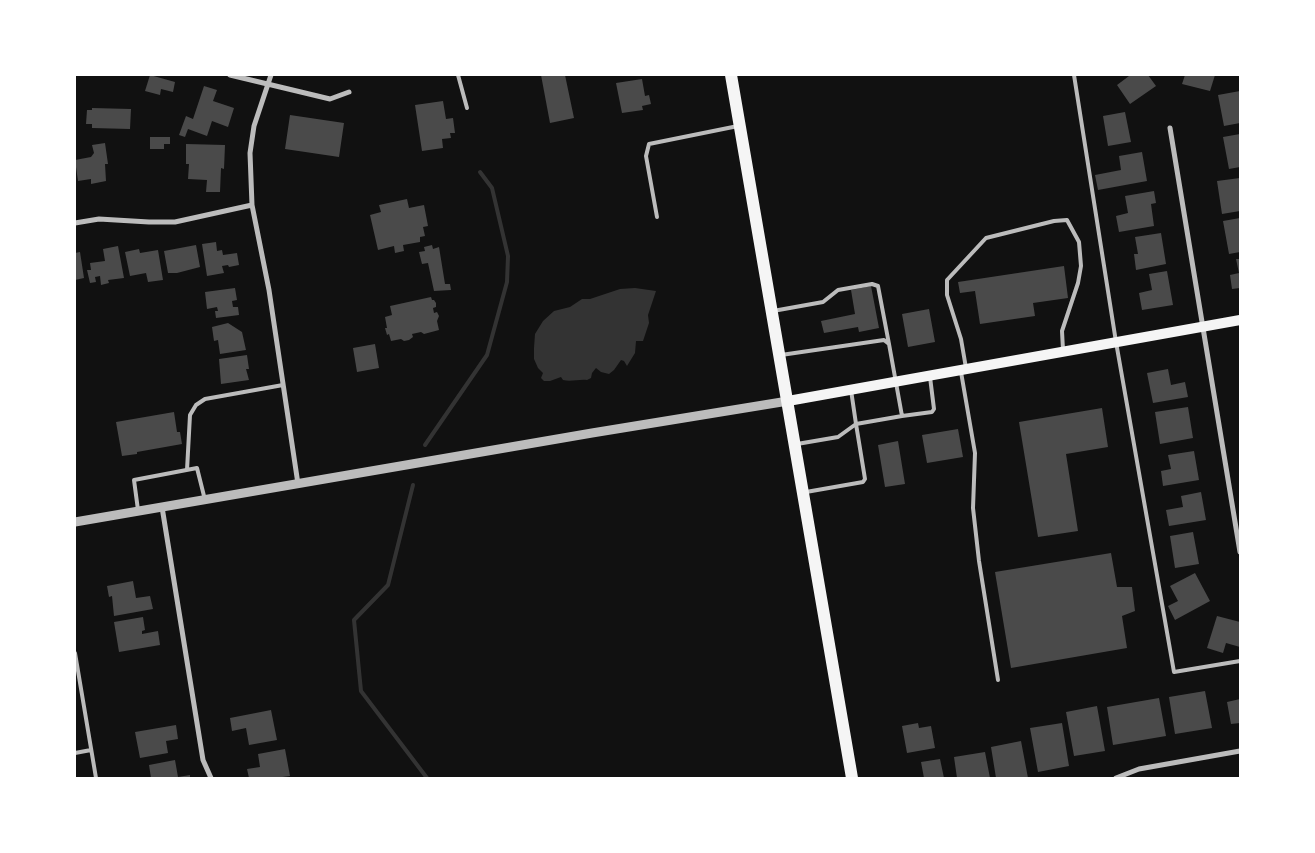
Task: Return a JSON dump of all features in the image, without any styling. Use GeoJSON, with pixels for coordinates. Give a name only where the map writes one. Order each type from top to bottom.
{"type":"FeatureCollection","features":[{"type":"Feature","properties":{"kind":"main road"},"geometry":{"type":"LineString","coordinates":[[731,75],[852,778]]}},
{"type":"Feature","properties":{"kind":"main road"},"geometry":{"type":"LineString","coordinates":[[788,401],[1240,320]]}},
{"type":"Feature","properties":{"kind":"street"},"geometry":{"type":"LineString","coordinates":[[230,75],[330,99],[349,92]]}},
{"type":"Feature","properties":{"kind":"street"},"geometry":{"type":"LineString","coordinates":[[271,75],[254,126],[250,153],[252,205],[269,290],[298,484]]}},
{"type":"Feature","properties":{"kind":"street"},"geometry":{"type":"LineString","coordinates":[[1170,128],[1240,552]]}},
{"type":"Feature","properties":{"kind":"street"},"geometry":{"type":"LineString","coordinates":[[75,223],[99,219],[175,222],[252,205]]}},
{"type":"Feature","properties":{"kind":"street"},"geometry":{"type":"LineString","coordinates":[[75,522],[788,401]]}},
{"type":"Feature","properties":{"kind":"street"},"geometry":{"type":"LineString","coordinates":[[162,507],[203,760],[211,778]]}},
{"type":"Feature","properties":{"kind":"street"},"geometry":{"type":"LineString","coordinates":[[1116,778],[1140,769],[1240,751]]}},
{"type":"Feature","properties":{"kind":"lane"},"geometry":{"type":"LineString","coordinates":[[458,75],[467,108]]}},
{"type":"Feature","properties":{"kind":"lane"},"geometry":{"type":"LineString","coordinates":[[1074,75],[1116,342],[1174,672],[1240,660]]}},
{"type":"Feature","properties":{"kind":"lane"},"geometry":{"type":"LineString","coordinates":[[657,218],[646,156],[649,144],[740,126]]}},
{"type":"Feature","properties":{"kind":"lane"},"geometry":{"type":"LineString","coordinates":[[998,680],[979,561],[973,508],[975,453],[963,369],[961,339],[947,295],[947,280],[986,238],[1054,220],[1067,220],[1079,242],[1081,266],[1078,283],[1062,331],[1063,352]]}},
{"type":"Feature","properties":{"kind":"lane"},"geometry":{"type":"LineString","coordinates":[[772,311],[823,302],[838,290],[872,284],[878,286],[902,416]]}},
{"type":"Feature","properties":{"kind":"lane"},"geometry":{"type":"LineString","coordinates":[[780,355],[884,340],[889,344]]}},
{"type":"Feature","properties":{"kind":"lane"},"geometry":{"type":"LineString","coordinates":[[795,445],[838,438],[856,424],[932,412],[934,409],[929,375]]}},
{"type":"Feature","properties":{"kind":"lane"},"geometry":{"type":"LineString","coordinates":[[187,470],[190,415],[196,405],[205,399],[283,385]]}},
{"type":"Feature","properties":{"kind":"lane"},"geometry":{"type":"LineString","coordinates":[[803,493],[863,482],[866,479],[851,389]]}},
{"type":"Feature","properties":{"kind":"lane"},"geometry":{"type":"LineString","coordinates":[[138,511],[134,480],[197,468],[205,500]]}},
{"type":"Feature","properties":{"kind":"lane"},"geometry":{"type":"LineString","coordinates":[[75,653],[96,778]]}},
{"type":"Feature","properties":{"kind":"lane"},"geometry":{"type":"LineString","coordinates":[[75,753],[91,750]]}},
{"type":"Feature","properties":{"kind":"shaded area"},"geometry":{"type":"Polygon","coordinates":[[[635,288],[656,291],[648,315],[649,323],[643,341],[636,341],[635,353],[627,366],[621,360],[609,374],[601,372],[596,368],[591,378],[587,380],[566,381],[561,377],[544,381],[541,378],[543,373],[538,368],[534,359],[534,348],[535,334],[543,321],[554,311],[570,307],[582,299],[590,299],[620,289],[635,288]]]}},
{"type":"Feature","properties":{"kind":"building"},"geometry":{"type":"Polygon","coordinates":[[[150,75],[175,82],[173,92],[161,89],[160,95],[145,91],[150,75]]]}},
{"type":"Feature","properties":{"kind":"building"},"geometry":{"type":"Polygon","coordinates":[[[541,75],[565,75],[574,118],[550,123],[541,75]]]}},
{"type":"Feature","properties":{"kind":"building"},"geometry":{"type":"Polygon","coordinates":[[[1128,75],[1148,75],[1156,86],[1130,104],[1117,85],[1128,75]]]}},
{"type":"Feature","properties":{"kind":"building"},"geometry":{"type":"Polygon","coordinates":[[[1185,75],[1215,75],[1210,91],[1182,84],[1185,75]]]}},
{"type":"Feature","properties":{"kind":"building"},"geometry":{"type":"Polygon","coordinates":[[[642,79],[645,96],[649,95],[651,104],[642,106],[643,110],[622,113],[616,83],[642,79]]]}},
{"type":"Feature","properties":{"kind":"building"},"geometry":{"type":"Polygon","coordinates":[[[204,86],[217,90],[213,101],[234,108],[228,127],[212,121],[207,136],[188,129],[185,137],[179,135],[186,116],[193,119],[204,86]]]}},
{"type":"Feature","properties":{"kind":"building"},"geometry":{"type":"Polygon","coordinates":[[[1240,91],[1240,123],[1224,126],[1218,95],[1240,91]]]}},
{"type":"Feature","properties":{"kind":"building"},"geometry":{"type":"Polygon","coordinates":[[[443,101],[446,119],[453,118],[455,133],[450,133],[451,138],[442,139],[443,148],[422,151],[415,105],[443,101]]]}},
{"type":"Feature","properties":{"kind":"building"},"geometry":{"type":"Polygon","coordinates":[[[92,108],[131,109],[130,129],[92,128],[92,124],[86,124],[87,110],[92,110],[92,108]]]}},
{"type":"Feature","properties":{"kind":"building"},"geometry":{"type":"Polygon","coordinates":[[[1125,112],[1131,142],[1108,146],[1103,116],[1125,112]]]}},
{"type":"Feature","properties":{"kind":"building"},"geometry":{"type":"Polygon","coordinates":[[[290,115],[344,123],[339,157],[285,149],[290,115]]]}},
{"type":"Feature","properties":{"kind":"building"},"geometry":{"type":"Polygon","coordinates":[[[1240,134],[1240,167],[1229,169],[1223,137],[1240,134]]]}},
{"type":"Feature","properties":{"kind":"building"},"geometry":{"type":"Polygon","coordinates":[[[150,137],[170,137],[170,144],[164,144],[164,149],[150,149],[150,137]]]}},
{"type":"Feature","properties":{"kind":"building"},"geometry":{"type":"Polygon","coordinates":[[[105,143],[108,164],[105,164],[106,181],[91,184],[91,179],[78,181],[75,160],[91,157],[94,153],[92,145],[105,143]]]}},
{"type":"Feature","properties":{"kind":"building"},"geometry":{"type":"Polygon","coordinates":[[[186,144],[225,145],[224,169],[221,168],[220,192],[206,192],[207,180],[188,179],[189,164],[186,164],[186,144]]]}},
{"type":"Feature","properties":{"kind":"building"},"geometry":{"type":"Polygon","coordinates":[[[1142,152],[1147,181],[1098,190],[1095,175],[1121,170],[1119,156],[1142,152]]]}},
{"type":"Feature","properties":{"kind":"building"},"geometry":{"type":"Polygon","coordinates":[[[1240,178],[1240,211],[1222,214],[1217,181],[1240,178]]]}},
{"type":"Feature","properties":{"kind":"building"},"geometry":{"type":"Polygon","coordinates":[[[1154,191],[1156,203],[1151,204],[1154,226],[1119,232],[1116,216],[1128,213],[1125,196],[1154,191]]]}},
{"type":"Feature","properties":{"kind":"building"},"geometry":{"type":"Polygon","coordinates":[[[407,199],[409,208],[424,205],[428,226],[423,227],[425,236],[420,237],[420,242],[403,245],[404,251],[395,253],[394,246],[378,250],[370,215],[381,212],[379,205],[407,199]]]}},
{"type":"Feature","properties":{"kind":"building"},"geometry":{"type":"Polygon","coordinates":[[[1240,218],[1240,252],[1229,254],[1223,221],[1240,218]]]}},
{"type":"Feature","properties":{"kind":"building"},"geometry":{"type":"Polygon","coordinates":[[[1161,233],[1166,264],[1136,270],[1134,254],[1138,254],[1135,237],[1161,233]]]}},
{"type":"Feature","properties":{"kind":"building"},"geometry":{"type":"Polygon","coordinates":[[[216,242],[217,251],[222,250],[223,255],[237,253],[239,265],[222,266],[224,273],[207,276],[202,244],[216,242]]]}},
{"type":"Feature","properties":{"kind":"building"},"geometry":{"type":"Polygon","coordinates":[[[196,245],[200,267],[177,273],[168,273],[164,251],[196,245]]]}},
{"type":"Feature","properties":{"kind":"building"},"geometry":{"type":"Polygon","coordinates":[[[432,245],[433,249],[439,247],[445,284],[450,284],[451,290],[434,291],[428,263],[422,264],[419,252],[425,251],[424,247],[432,245]]]}},
{"type":"Feature","properties":{"kind":"building"},"geometry":{"type":"Polygon","coordinates":[[[118,246],[124,278],[108,280],[109,283],[101,285],[100,276],[95,277],[96,282],[90,283],[87,270],[91,270],[90,263],[105,261],[103,249],[118,246]]]}},
{"type":"Feature","properties":{"kind":"building"},"geometry":{"type":"Polygon","coordinates":[[[139,249],[140,253],[158,250],[163,280],[148,282],[146,273],[130,276],[125,252],[139,249]]]}},
{"type":"Feature","properties":{"kind":"building"},"geometry":{"type":"Polygon","coordinates":[[[80,252],[84,278],[75,280],[75,253],[80,252]]]}},
{"type":"Feature","properties":{"kind":"building"},"geometry":{"type":"Polygon","coordinates":[[[1236,259],[1240,259],[1240,288],[1232,289],[1230,275],[1239,273],[1236,259]]]}},
{"type":"Feature","properties":{"kind":"building"},"geometry":{"type":"Polygon","coordinates":[[[1064,266],[1068,298],[1033,303],[1035,316],[980,324],[975,291],[960,293],[958,282],[1064,266]]]}},
{"type":"Feature","properties":{"kind":"building"},"geometry":{"type":"Polygon","coordinates":[[[1167,271],[1173,305],[1142,310],[1139,293],[1152,290],[1149,274],[1167,271]]]}},
{"type":"Feature","properties":{"kind":"building"},"geometry":{"type":"Polygon","coordinates":[[[871,286],[879,328],[859,332],[858,327],[824,333],[821,321],[855,314],[851,290],[871,286]]]}},
{"type":"Feature","properties":{"kind":"building"},"geometry":{"type":"Polygon","coordinates":[[[235,288],[237,300],[232,301],[233,307],[238,307],[239,315],[216,318],[215,311],[218,311],[217,307],[207,309],[205,292],[235,288]]]}},
{"type":"Feature","properties":{"kind":"building"},"geometry":{"type":"Polygon","coordinates":[[[431,297],[436,303],[436,307],[433,308],[434,313],[437,312],[439,316],[437,321],[439,330],[424,334],[421,332],[412,334],[413,337],[409,340],[391,341],[385,328],[387,328],[385,317],[392,315],[390,306],[431,297]]]}},
{"type":"Feature","properties":{"kind":"building"},"geometry":{"type":"Polygon","coordinates":[[[929,309],[935,342],[908,347],[902,314],[929,309]]]}},
{"type":"Feature","properties":{"kind":"building"},"geometry":{"type":"Polygon","coordinates":[[[228,323],[242,332],[246,350],[220,354],[218,340],[214,341],[212,327],[228,323]]]}},
{"type":"Feature","properties":{"kind":"building"},"geometry":{"type":"Polygon","coordinates":[[[375,344],[379,368],[357,372],[353,348],[375,344]]]}},
{"type":"Feature","properties":{"kind":"building"},"geometry":{"type":"Polygon","coordinates":[[[247,355],[249,369],[246,369],[249,380],[221,384],[219,359],[247,355]]]}},
{"type":"Feature","properties":{"kind":"building"},"geometry":{"type":"Polygon","coordinates":[[[1168,369],[1171,385],[1185,382],[1188,397],[1153,403],[1147,373],[1168,369]]]}},
{"type":"Feature","properties":{"kind":"building"},"geometry":{"type":"Polygon","coordinates":[[[1188,407],[1193,438],[1160,444],[1155,412],[1188,407]]]}},
{"type":"Feature","properties":{"kind":"building"},"geometry":{"type":"Polygon","coordinates":[[[1102,408],[1108,447],[1066,454],[1078,531],[1038,537],[1019,422],[1102,408]]]}},
{"type":"Feature","properties":{"kind":"building"},"geometry":{"type":"Polygon","coordinates":[[[174,412],[177,432],[180,432],[182,444],[122,456],[116,422],[174,412]]]}},
{"type":"Feature","properties":{"kind":"building"},"geometry":{"type":"Polygon","coordinates":[[[958,429],[963,457],[927,463],[922,435],[958,429]]]}},
{"type":"Feature","properties":{"kind":"building"},"geometry":{"type":"Polygon","coordinates":[[[898,441],[905,484],[885,487],[878,445],[898,441]]]}},
{"type":"Feature","properties":{"kind":"building"},"geometry":{"type":"Polygon","coordinates":[[[1194,451],[1199,480],[1163,486],[1161,471],[1171,469],[1168,455],[1194,451]]]}},
{"type":"Feature","properties":{"kind":"building"},"geometry":{"type":"Polygon","coordinates":[[[1201,492],[1206,520],[1169,526],[1166,510],[1183,507],[1181,496],[1201,492]]]}},
{"type":"Feature","properties":{"kind":"building"},"geometry":{"type":"Polygon","coordinates":[[[1193,532],[1199,564],[1175,568],[1170,536],[1193,532]]]}},
{"type":"Feature","properties":{"kind":"building"},"geometry":{"type":"Polygon","coordinates":[[[1111,553],[1117,587],[1132,587],[1135,611],[1122,616],[1127,648],[1011,668],[995,572],[1111,553]]]}},
{"type":"Feature","properties":{"kind":"building"},"geometry":{"type":"Polygon","coordinates":[[[1195,573],[1210,601],[1175,620],[1168,606],[1178,601],[1170,586],[1195,573]]]}},
{"type":"Feature","properties":{"kind":"building"},"geometry":{"type":"Polygon","coordinates":[[[133,581],[136,598],[150,596],[153,609],[114,616],[112,596],[109,597],[107,586],[133,581]]]}},
{"type":"Feature","properties":{"kind":"building"},"geometry":{"type":"Polygon","coordinates":[[[1217,616],[1240,622],[1240,647],[1226,643],[1223,653],[1207,648],[1217,616]]]}},
{"type":"Feature","properties":{"kind":"building"},"geometry":{"type":"Polygon","coordinates":[[[143,617],[145,630],[142,631],[142,634],[158,631],[160,645],[119,652],[114,622],[143,617]]]}},
{"type":"Feature","properties":{"kind":"building"},"geometry":{"type":"Polygon","coordinates":[[[1205,691],[1212,728],[1175,734],[1169,697],[1205,691]]]}},
{"type":"Feature","properties":{"kind":"building"},"geometry":{"type":"Polygon","coordinates":[[[1159,698],[1166,736],[1113,745],[1107,707],[1159,698]]]}},
{"type":"Feature","properties":{"kind":"building"},"geometry":{"type":"Polygon","coordinates":[[[1240,699],[1240,723],[1231,724],[1227,702],[1240,699]]]}},
{"type":"Feature","properties":{"kind":"building"},"geometry":{"type":"Polygon","coordinates":[[[1097,706],[1105,751],[1074,756],[1066,712],[1097,706]]]}},
{"type":"Feature","properties":{"kind":"building"},"geometry":{"type":"Polygon","coordinates":[[[271,710],[277,740],[249,745],[246,728],[232,731],[230,718],[271,710]]]}},
{"type":"Feature","properties":{"kind":"building"},"geometry":{"type":"Polygon","coordinates":[[[918,723],[919,728],[931,726],[935,748],[907,753],[902,726],[918,723]]]}},
{"type":"Feature","properties":{"kind":"building"},"geometry":{"type":"Polygon","coordinates":[[[1062,723],[1069,766],[1038,772],[1030,728],[1062,723]]]}},
{"type":"Feature","properties":{"kind":"building"},"geometry":{"type":"Polygon","coordinates":[[[176,725],[178,739],[166,741],[168,753],[140,758],[135,732],[176,725]]]}},
{"type":"Feature","properties":{"kind":"building"},"geometry":{"type":"Polygon","coordinates":[[[1021,741],[1028,778],[996,778],[991,747],[1021,741]]]}},
{"type":"Feature","properties":{"kind":"building"},"geometry":{"type":"Polygon","coordinates":[[[285,749],[290,776],[249,778],[247,769],[260,767],[258,754],[285,749]]]}},
{"type":"Feature","properties":{"kind":"building"},"geometry":{"type":"Polygon","coordinates":[[[985,752],[990,778],[957,778],[954,757],[985,752]]]}},
{"type":"Feature","properties":{"kind":"building"},"geometry":{"type":"Polygon","coordinates":[[[940,759],[944,778],[924,778],[921,762],[940,759]]]}},
{"type":"Feature","properties":{"kind":"building"},"geometry":{"type":"Polygon","coordinates":[[[175,760],[178,777],[190,775],[190,778],[151,778],[149,765],[175,760]]]}},
{"type":"Feature","properties":{"kind":"waterway"},"geometry":{"type":"LineString","coordinates":[[425,445],[487,355],[507,282],[508,256],[492,188],[480,172]]}},
{"type":"Feature","properties":{"kind":"waterway"},"geometry":{"type":"LineString","coordinates":[[413,485],[388,585],[354,620],[361,691],[427,778]]}}]}
